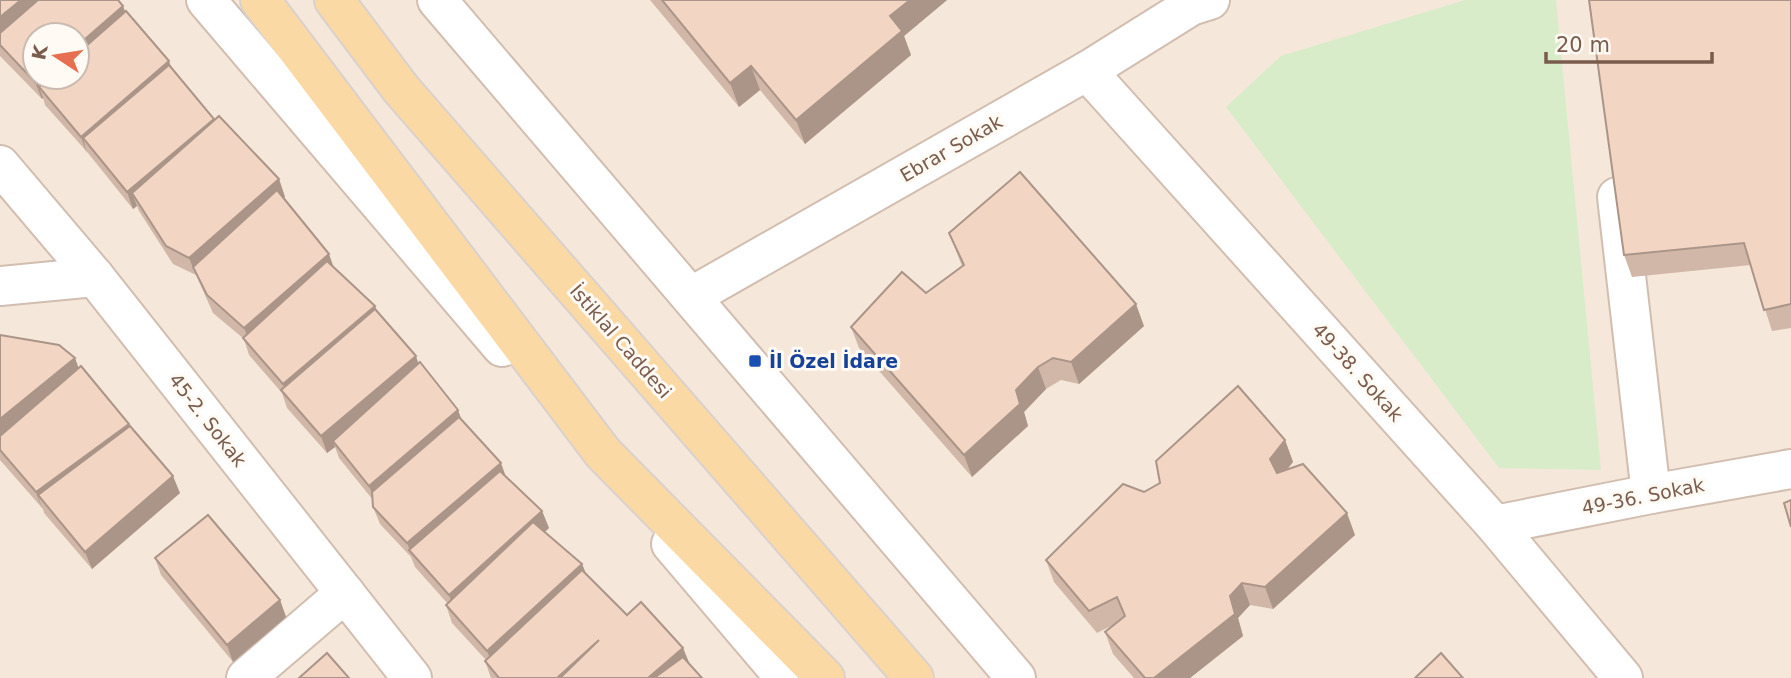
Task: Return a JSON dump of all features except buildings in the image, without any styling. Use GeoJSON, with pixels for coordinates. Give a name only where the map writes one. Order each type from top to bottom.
{"type":"FeatureCollection","features":[{"type":"Feature","properties":{"kind":"main road"},"geometry":{"type":"LineString","coordinates":[[260,0],[603,453],[825,678]]}},
{"type":"Feature","properties":{"kind":"main road","name":"İstiklal Caddesi"},"geometry":{"type":"LineString","coordinates":[[334,0],[401,89],[914,678]]}},
{"type":"Feature","properties":{"kind":"street"},"geometry":{"type":"LineString","coordinates":[[206,0],[785,678]]}},
{"type":"Feature","properties":{"kind":"street"},"geometry":{"type":"LineString","coordinates":[[437,0],[1016,678]]}},
{"type":"Feature","properties":{"kind":"street","name":"Ebrar Sokak"},"geometry":{"type":"LineString","coordinates":[[692,296],[1087,71],[1191,6],[1210,0]]}},
{"type":"Feature","properties":{"kind":"street","name":"49-38. Sokak"},"geometry":{"type":"LineString","coordinates":[[1087,71],[1495,525],[1623,678]]}},
{"type":"Feature","properties":{"kind":"street"},"geometry":{"type":"LineString","coordinates":[[1614,164],[1651,494]]}},
{"type":"Feature","properties":{"kind":"street","name":"45-2. Sokak"},"geometry":{"type":"LineString","coordinates":[[0,165],[95,277],[412,678]]}},
{"type":"Feature","properties":{"kind":"street"},"geometry":{"type":"LineString","coordinates":[[0,286],[95,277]]}},
{"type":"Feature","properties":{"kind":"street","name":"49-36. Sokak"},"geometry":{"type":"LineString","coordinates":[[1495,525],[1791,470]]}},
{"type":"Feature","properties":{"kind":"street"},"geometry":{"type":"LineString","coordinates":[[246,678],[345,593]]}},
{"type":"Feature","properties":{"kind":"shaded area"},"geometry":{"type":"Polygon","coordinates":[[[0,0],[1791,0],[1791,678],[0,678],[0,0]]]}},
{"type":"Feature","properties":{"kind":"green space"},"geometry":{"type":"Polygon","coordinates":[[[1465,0],[1556,0],[1601,470],[1499,468],[1226,107],[1281,56],[1465,0]]]}},
{"type":"Feature","properties":{"kind":"place","name":"İl Özel İdare"},"geometry":{"type":"Point","coordinates":[755,361]}}]}
